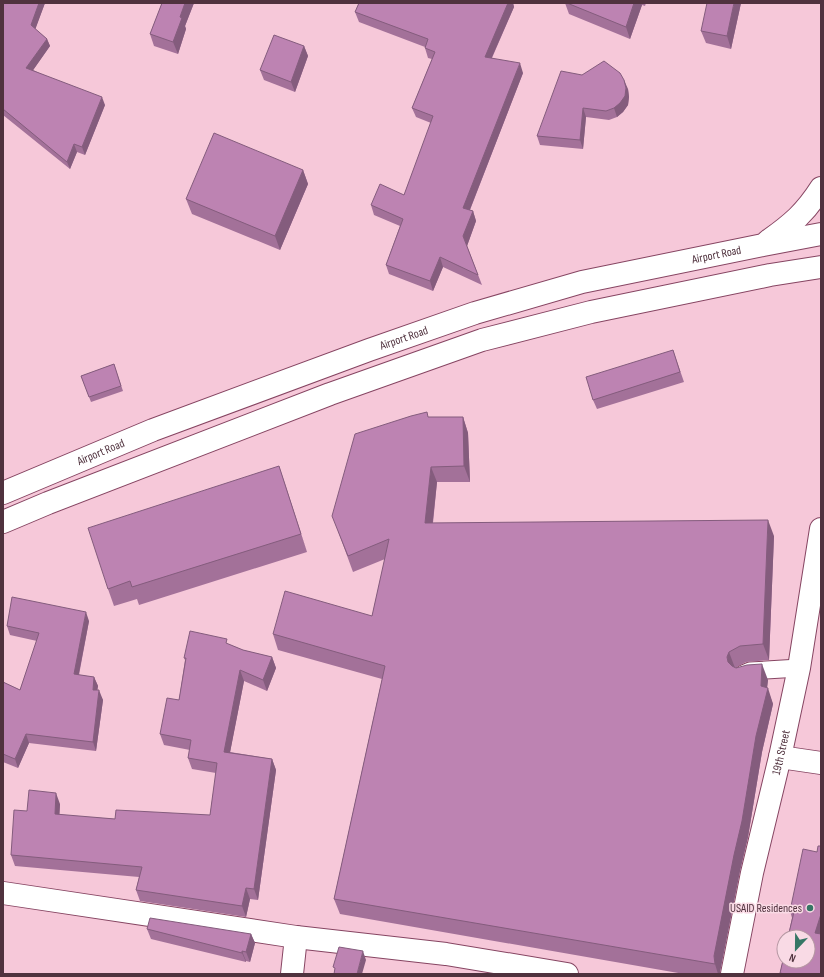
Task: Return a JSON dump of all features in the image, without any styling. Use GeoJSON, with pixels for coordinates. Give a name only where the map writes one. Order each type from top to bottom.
{"type":"FeatureCollection","features":[{"type":"Feature","properties":{"kind":"main road"},"geometry":{"type":"LineString","coordinates":[[763,245],[792,224],[811,203],[821,188]]}},
{"type":"Feature","properties":{"kind":"main road","name":"Airport Road"},"geometry":{"type":"LineString","coordinates":[[3,493],[153,430],[361,353],[475,313],[582,282],[821,234]]}},
{"type":"Feature","properties":{"kind":"main road"},"geometry":{"type":"LineString","coordinates":[[3,522],[48,503],[337,392],[482,340],[591,312],[770,275],[821,267]]}},
{"type":"Feature","properties":{"kind":"main road"},"geometry":{"type":"LineString","coordinates":[[153,430],[166,458]]}},
{"type":"Feature","properties":{"kind":"main road","name":"19th Street"},"geometry":{"type":"LineString","coordinates":[[732,974],[752,873],[780,757],[799,668],[821,529]]}},
{"type":"Feature","properties":{"kind":"main road"},"geometry":{"type":"LineString","coordinates":[[780,757],[821,763]]}},
{"type":"Feature","properties":{"kind":"main road"},"geometry":{"type":"LineString","coordinates":[[3,893],[296,937],[446,954],[567,974]]}},
{"type":"Feature","properties":{"kind":"main road"},"geometry":{"type":"LineString","coordinates":[[292,974],[296,937]]}},
{"type":"Feature","properties":{"kind":"lane"},"geometry":{"type":"LineString","coordinates":[[743,674],[750,671],[799,668]]}},
{"type":"Feature","properties":{"kind":"building"},"geometry":{"type":"Polygon","coordinates":[[[3,3],[39,3],[31,25],[47,39],[26,68],[102,97],[82,147],[74,144],[67,162],[3,109],[3,3]]]}},
{"type":"Feature","properties":{"kind":"building"},"geometry":{"type":"Polygon","coordinates":[[[162,3],[185,3],[180,17],[182,18],[173,42],[150,34],[162,3]]]}},
{"type":"Feature","properties":{"kind":"building"},"geometry":{"type":"Polygon","coordinates":[[[359,3],[508,3],[485,57],[520,63],[463,208],[473,211],[463,236],[478,275],[440,257],[430,281],[386,265],[403,219],[371,205],[380,184],[404,195],[433,116],[412,108],[435,52],[425,48],[428,39],[355,12],[359,3]]]}},
{"type":"Feature","properties":{"kind":"building"},"geometry":{"type":"Polygon","coordinates":[[[567,3],[634,3],[626,27],[567,3]]]}},
{"type":"Feature","properties":{"kind":"building"},"geometry":{"type":"Polygon","coordinates":[[[707,3],[734,3],[727,36],[701,31],[707,3]]]}},
{"type":"Feature","properties":{"kind":"building"},"geometry":{"type":"Polygon","coordinates":[[[274,35],[304,46],[291,82],[260,70],[274,35]]]}},
{"type":"Feature","properties":{"kind":"building"},"geometry":{"type":"Polygon","coordinates":[[[604,61],[620,73],[624,80],[626,88],[625,96],[620,103],[614,108],[606,111],[583,108],[580,140],[537,136],[561,71],[582,75],[604,61]]]}},
{"type":"Feature","properties":{"kind":"building"},"geometry":{"type":"Polygon","coordinates":[[[214,133],[303,170],[275,236],[186,199],[214,133]]]}},
{"type":"Feature","properties":{"kind":"building"},"geometry":{"type":"Polygon","coordinates":[[[673,350],[680,372],[593,400],[586,377],[673,350]]]}},
{"type":"Feature","properties":{"kind":"building"},"geometry":{"type":"Polygon","coordinates":[[[114,364],[121,386],[89,397],[81,376],[114,364]]]}},
{"type":"Feature","properties":{"kind":"building"},"geometry":{"type":"Polygon","coordinates":[[[427,412],[428,417],[463,417],[464,466],[431,467],[425,523],[768,520],[763,644],[740,646],[729,652],[727,657],[728,662],[736,668],[747,665],[762,664],[761,686],[768,688],[756,736],[742,821],[714,956],[715,964],[334,899],[385,666],[273,634],[285,591],[372,616],[389,539],[348,556],[332,516],[355,434],[427,412]]]}},
{"type":"Feature","properties":{"kind":"building"},"geometry":{"type":"Polygon","coordinates":[[[279,466],[301,534],[132,587],[130,581],[108,589],[88,528],[279,466]]]}},
{"type":"Feature","properties":{"kind":"building"},"geometry":{"type":"Polygon","coordinates":[[[12,597],[86,612],[74,674],[94,677],[93,690],[99,690],[93,742],[26,734],[15,759],[3,754],[3,682],[20,690],[39,633],[7,626],[12,597]]]}},
{"type":"Feature","properties":{"kind":"building"},"geometry":{"type":"Polygon","coordinates":[[[190,631],[227,639],[226,643],[243,650],[272,657],[263,680],[240,670],[224,752],[272,759],[254,889],[246,888],[242,906],[136,890],[142,867],[11,855],[14,810],[27,811],[29,790],[56,793],[55,814],[115,819],[116,810],[210,815],[217,763],[188,758],[191,740],[160,734],[167,698],[179,700],[186,658],[184,658],[190,631]]]}},
{"type":"Feature","properties":{"kind":"building"},"geometry":{"type":"Polygon","coordinates":[[[818,846],[821,846],[821,914],[816,930],[790,929],[794,912],[790,911],[803,849],[817,852],[818,846]]]}},
{"type":"Feature","properties":{"kind":"building"},"geometry":{"type":"Polygon","coordinates":[[[150,918],[251,934],[246,952],[242,951],[242,953],[147,929],[150,918]]]}},
{"type":"Feature","properties":{"kind":"building"},"geometry":{"type":"Polygon","coordinates":[[[816,933],[821,934],[821,974],[780,973],[781,969],[816,969],[816,933]]]}},
{"type":"Feature","properties":{"kind":"building"},"geometry":{"type":"Polygon","coordinates":[[[339,947],[363,951],[357,974],[334,974],[335,968],[333,967],[339,947]]]}},
{"type":"Feature","properties":{"kind":"place","name":"USAID Residences"},"geometry":{"type":"Point","coordinates":[810,908]}}]}
